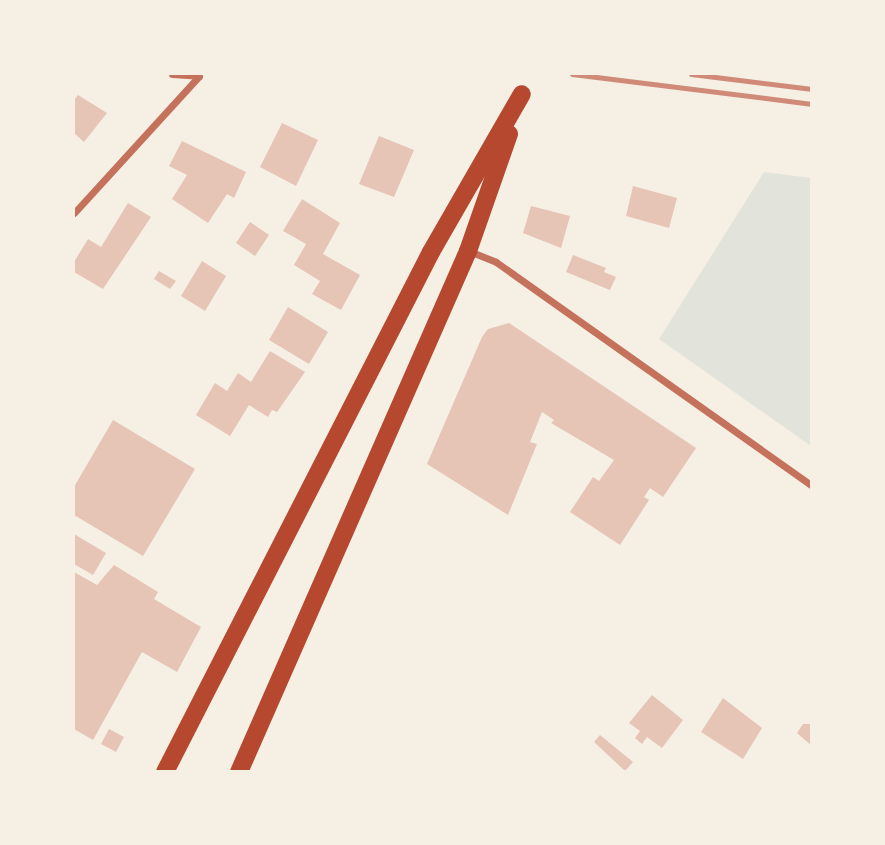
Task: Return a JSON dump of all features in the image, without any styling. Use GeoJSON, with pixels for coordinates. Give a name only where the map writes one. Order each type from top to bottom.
{"type":"FeatureCollection","features":[{"type":"Feature","properties":{"kind":"main road"},"geometry":{"type":"LineString","coordinates":[[168,768],[431,252],[523,94],[468,251],[239,772]]}},
{"type":"Feature","properties":{"kind":"street"},"geometry":{"type":"LineString","coordinates":[[74,214],[199,76],[172,74]]}},
{"type":"Feature","properties":{"kind":"street"},"geometry":{"type":"LineString","coordinates":[[468,251],[496,262],[811,486]]}},
{"type":"Feature","properties":{"kind":"shaded area"},"geometry":{"type":"Polygon","coordinates":[[[764,172],[811,178],[811,446],[659,339],[764,172]]]}},
{"type":"Feature","properties":{"kind":"building"},"geometry":{"type":"Polygon","coordinates":[[[78,95],[107,113],[84,142],[74,133],[74,100],[78,95]]]}},
{"type":"Feature","properties":{"kind":"building"},"geometry":{"type":"Polygon","coordinates":[[[282,123],[318,140],[296,186],[260,167],[282,123]]]}},
{"type":"Feature","properties":{"kind":"building"},"geometry":{"type":"Polygon","coordinates":[[[379,136],[414,150],[394,197],[359,184],[379,136]]]}},
{"type":"Feature","properties":{"kind":"building"},"geometry":{"type":"Polygon","coordinates":[[[182,141],[246,172],[234,198],[227,194],[208,223],[172,199],[187,175],[169,166],[182,141]]]}},
{"type":"Feature","properties":{"kind":"building"},"geometry":{"type":"Polygon","coordinates":[[[633,186],[677,198],[669,228],[626,216],[633,186]]]}},
{"type":"Feature","properties":{"kind":"building"},"geometry":{"type":"Polygon","coordinates":[[[302,199],[340,223],[323,254],[360,275],[341,310],[312,294],[320,281],[294,265],[306,244],[283,231],[302,199]]]}},
{"type":"Feature","properties":{"kind":"building"},"geometry":{"type":"Polygon","coordinates":[[[128,203],[151,217],[103,289],[74,272],[74,262],[88,239],[101,247],[128,203]]]}},
{"type":"Feature","properties":{"kind":"building"},"geometry":{"type":"Polygon","coordinates":[[[531,206],[570,216],[561,248],[523,233],[531,206]]]}},
{"type":"Feature","properties":{"kind":"building"},"geometry":{"type":"Polygon","coordinates":[[[250,222],[269,235],[255,256],[236,243],[250,222]]]}},
{"type":"Feature","properties":{"kind":"building"},"geometry":{"type":"Polygon","coordinates":[[[573,255],[606,268],[604,272],[616,277],[610,290],[566,272],[573,255]]]}},
{"type":"Feature","properties":{"kind":"building"},"geometry":{"type":"Polygon","coordinates":[[[202,261],[226,276],[205,311],[181,296],[202,261]]]}},
{"type":"Feature","properties":{"kind":"building"},"geometry":{"type":"Polygon","coordinates":[[[159,271],[176,281],[170,289],[154,279],[159,271]]]}},
{"type":"Feature","properties":{"kind":"building"},"geometry":{"type":"Polygon","coordinates":[[[288,307],[328,332],[309,364],[269,340],[288,307]]]}},
{"type":"Feature","properties":{"kind":"building"},"geometry":{"type":"Polygon","coordinates":[[[509,323],[696,448],[663,497],[650,488],[644,497],[649,500],[620,545],[570,512],[593,477],[599,481],[614,460],[551,423],[554,420],[542,412],[530,442],[537,444],[508,515],[427,464],[482,337],[488,329],[509,323]]]}},
{"type":"Feature","properties":{"kind":"building"},"geometry":{"type":"Polygon","coordinates":[[[270,351],[305,372],[277,412],[272,410],[268,417],[249,405],[230,436],[196,415],[215,383],[227,391],[238,373],[251,382],[270,351]]]}},
{"type":"Feature","properties":{"kind":"building"},"geometry":{"type":"Polygon","coordinates":[[[113,420],[195,469],[143,556],[74,515],[74,487],[113,420]]]}},
{"type":"Feature","properties":{"kind":"building"},"geometry":{"type":"Polygon","coordinates":[[[74,534],[106,553],[93,575],[74,564],[74,534]]]}},
{"type":"Feature","properties":{"kind":"building"},"geometry":{"type":"Polygon","coordinates":[[[114,565],[158,592],[154,599],[201,627],[177,672],[142,652],[93,740],[74,729],[74,572],[97,585],[114,565]]]}},
{"type":"Feature","properties":{"kind":"building"},"geometry":{"type":"Polygon","coordinates":[[[652,695],[683,720],[662,748],[647,737],[642,744],[635,738],[640,731],[629,723],[652,695]]]}},
{"type":"Feature","properties":{"kind":"building"},"geometry":{"type":"Polygon","coordinates":[[[723,698],[762,728],[743,759],[701,732],[723,698]]]}},
{"type":"Feature","properties":{"kind":"building"},"geometry":{"type":"Polygon","coordinates":[[[803,724],[812,724],[812,746],[797,733],[803,724]]]}},
{"type":"Feature","properties":{"kind":"building"},"geometry":{"type":"Polygon","coordinates":[[[109,729],[124,737],[116,752],[101,744],[109,729]]]}},
{"type":"Feature","properties":{"kind":"building"},"geometry":{"type":"Polygon","coordinates":[[[600,735],[633,762],[625,771],[594,742],[600,735]]]}},
{"type":"Feature","properties":{"kind":"railway"},"geometry":{"type":"LineString","coordinates":[[572,74],[812,104]]}},
{"type":"Feature","properties":{"kind":"railway"},"geometry":{"type":"LineString","coordinates":[[691,74],[812,89]]}}]}
